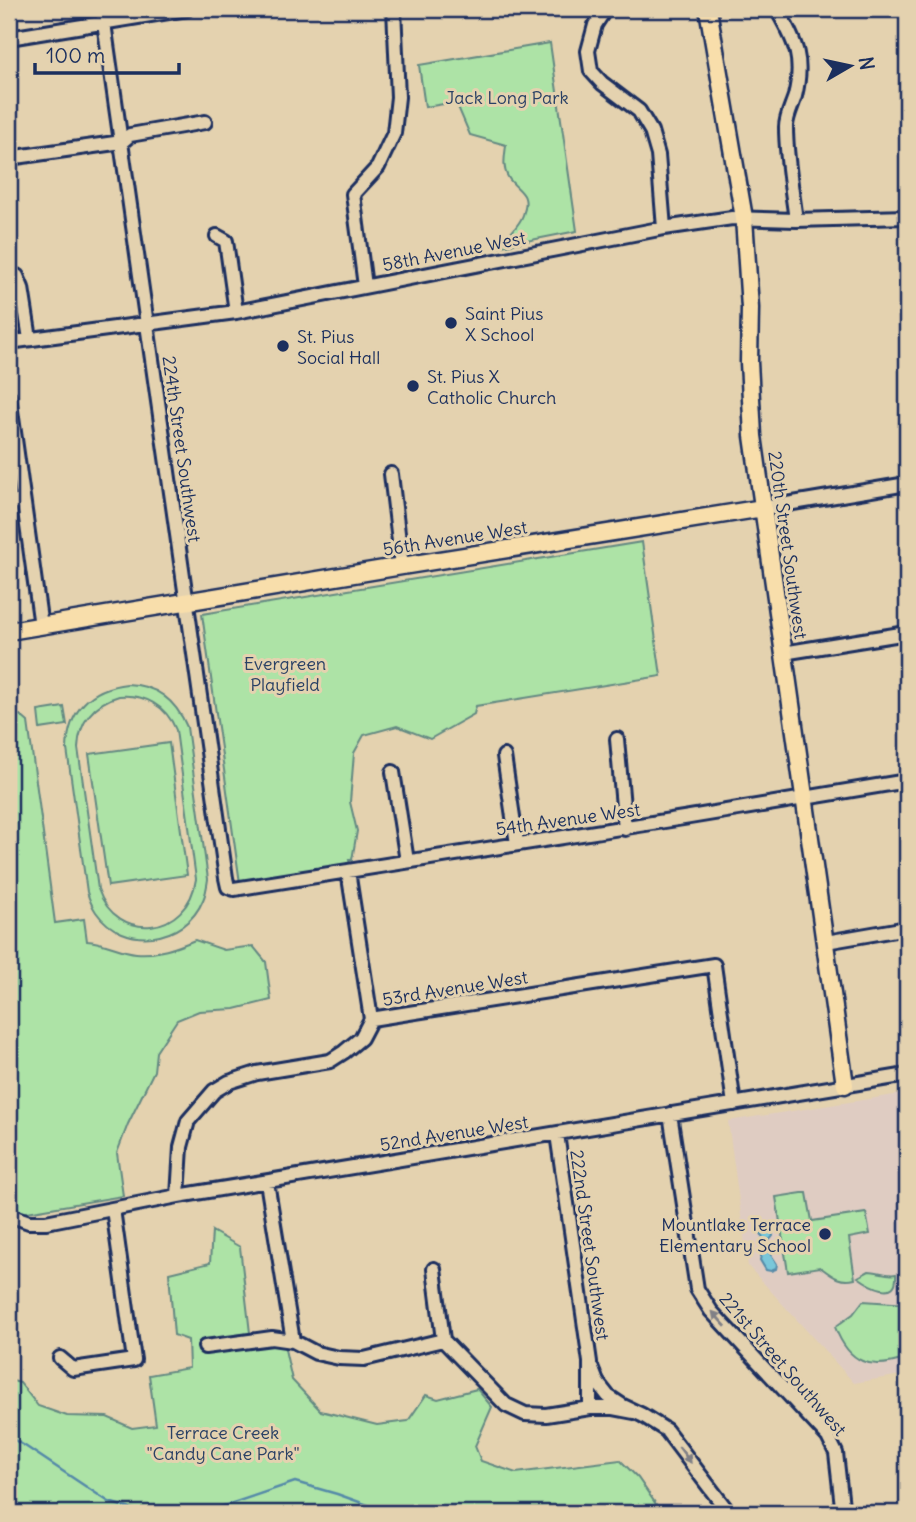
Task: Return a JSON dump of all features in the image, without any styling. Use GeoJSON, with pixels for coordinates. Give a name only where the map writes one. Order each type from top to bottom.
{"type":"FeatureCollection","features":[{"type":"Feature","properties":{"kind":"main road","name":"220th Street Southwest"},"geometry":{"type":"LineString","coordinates":[[708,9],[744,218],[750,308],[750,395],[762,509],[845,1085]]}},
{"type":"Feature","properties":{"kind":"main road","name":"56th Avenue West"},"geometry":{"type":"LineString","coordinates":[[9,631],[762,509]]}},
{"type":"Feature","properties":{"kind":"street","name":"224th Street Southwest"},"geometry":{"type":"LineString","coordinates":[[103,9],[226,878],[228,887],[234,889]]}},
{"type":"Feature","properties":{"kind":"street"},"geometry":{"type":"LineString","coordinates":[[9,38],[187,9]]}},
{"type":"Feature","properties":{"kind":"street"},"geometry":{"type":"LineString","coordinates":[[365,286],[353,194],[378,167],[394,133],[398,97],[394,9]]}},
{"type":"Feature","properties":{"kind":"street"},"geometry":{"type":"LineString","coordinates":[[604,11],[595,25],[588,51],[591,71],[602,83],[639,111],[652,131],[664,228]]}},
{"type":"Feature","properties":{"kind":"street"},"geometry":{"type":"LineString","coordinates":[[779,13],[794,40],[799,66],[796,93],[786,124],[796,220]]}},
{"type":"Feature","properties":{"kind":"street"},"geometry":{"type":"LineString","coordinates":[[9,158],[122,142],[130,135],[205,122]]}},
{"type":"Feature","properties":{"kind":"street","name":"58th Avenue West"},"geometry":{"type":"LineString","coordinates":[[9,342],[236,312],[664,228],[732,218],[796,220],[907,217]]}},
{"type":"Feature","properties":{"kind":"street"},"geometry":{"type":"LineString","coordinates":[[217,236],[226,241],[236,312]]}},
{"type":"Feature","properties":{"kind":"street"},"geometry":{"type":"LineString","coordinates":[[17,276],[22,288],[30,339]]}},
{"type":"Feature","properties":{"kind":"street"},"geometry":{"type":"LineString","coordinates":[[9,396],[41,626]]}},
{"type":"Feature","properties":{"kind":"street"},"geometry":{"type":"LineString","coordinates":[[391,474],[402,566]]}},
{"type":"Feature","properties":{"kind":"street","name":"56th Avenue West"},"geometry":{"type":"LineString","coordinates":[[762,509],[907,484]]}},
{"type":"Feature","properties":{"kind":"street"},"geometry":{"type":"LineString","coordinates":[[9,503],[23,501]]}},
{"type":"Feature","properties":{"kind":"street"},"geometry":{"type":"LineString","coordinates":[[783,653],[907,633]]}},
{"type":"Feature","properties":{"kind":"street"},"geometry":{"type":"LineString","coordinates":[[617,739],[625,829]]}},
{"type":"Feature","properties":{"kind":"street"},"geometry":{"type":"LineString","coordinates":[[504,756],[517,844]]}},
{"type":"Feature","properties":{"kind":"street"},"geometry":{"type":"LineString","coordinates":[[393,772],[407,861]]}},
{"type":"Feature","properties":{"kind":"street","name":"54th Avenue West"},"geometry":{"type":"LineString","coordinates":[[234,889],[625,829],[907,781]]}},
{"type":"Feature","properties":{"kind":"street"},"geometry":{"type":"LineString","coordinates":[[348,871],[371,1019]]}},
{"type":"Feature","properties":{"kind":"street"},"geometry":{"type":"LineString","coordinates":[[826,942],[907,928]]}},
{"type":"Feature","properties":{"kind":"street","name":"53rd Avenue West"},"geometry":{"type":"LineString","coordinates":[[178,1196],[181,1147],[188,1121],[214,1091],[229,1082],[257,1073],[330,1061],[361,1038],[371,1019],[714,965],[734,1104]]}},
{"type":"Feature","properties":{"kind":"street","name":"52nd Avenue West"},"geometry":{"type":"LineString","coordinates":[[9,1215],[29,1222],[46,1222],[178,1196],[907,1075]]}},
{"type":"Feature","properties":{"kind":"street","name":"221st Street Southwest"},"geometry":{"type":"LineString","coordinates":[[670,1115],[696,1289],[711,1311],[828,1437],[836,1453],[842,1506],[839,1513]]}},
{"type":"Feature","properties":{"kind":"street","name":"222nd Street Southwest"},"geometry":{"type":"LineString","coordinates":[[556,1134],[590,1362],[590,1408],[614,1408],[634,1412]]}},
{"type":"Feature","properties":{"kind":"street"},"geometry":{"type":"LineString","coordinates":[[267,1182],[293,1341]]}},
{"type":"Feature","properties":{"kind":"street"},"geometry":{"type":"LineString","coordinates":[[60,1358],[73,1369],[134,1360],[113,1209]]}},
{"type":"Feature","properties":{"kind":"street"},"geometry":{"type":"LineString","coordinates":[[434,1269],[443,1340],[506,1405],[525,1414],[545,1415],[590,1408]]}},
{"type":"Feature","properties":{"kind":"street"},"geometry":{"type":"LineString","coordinates":[[205,1347],[272,1338],[293,1341],[316,1353],[339,1358],[364,1359],[443,1340]]}},
{"type":"Feature","properties":{"kind":"street","name":"222nd Street Southwest"},"geometry":{"type":"LineString","coordinates":[[590,1362],[597,1382],[608,1396],[666,1430],[729,1513]]}},
{"type":"Feature","properties":{"kind":"shaded area","name":"Mountlake Terrace Elementary School"},"geometry":{"type":"Polygon","coordinates":[[[907,1093],[907,1374],[854,1383],[748,1266],[728,1121],[907,1093]]]}},
{"type":"Feature","properties":{"kind":"green space","name":"Jack Long Park"},"geometry":{"type":"Polygon","coordinates":[[[550,43],[577,231],[501,246],[521,219],[526,201],[506,173],[506,145],[470,135],[456,102],[425,107],[419,65],[550,43]]]}},
{"type":"Feature","properties":{"kind":"green space","name":"Evergreen Playfield"},"geometry":{"type":"Polygon","coordinates":[[[642,542],[661,676],[476,706],[474,714],[430,739],[397,726],[364,735],[354,753],[350,802],[357,831],[350,864],[240,883],[202,614],[642,542]]]}},
{"type":"Feature","properties":{"kind":"green space"},"geometry":{"type":"Polygon","coordinates":[[[137,685],[156,691],[171,702],[187,727],[208,879],[204,898],[194,915],[182,926],[153,937],[122,933],[108,924],[96,912],[87,892],[67,749],[68,735],[83,704],[102,690],[114,686],[137,685]],[[128,696],[110,699],[95,709],[81,730],[78,748],[98,889],[107,907],[120,919],[135,925],[151,926],[166,922],[180,912],[190,898],[196,879],[176,730],[172,721],[153,703],[128,696]]]}},
{"type":"Feature","properties":{"kind":"green space"},"geometry":{"type":"Polygon","coordinates":[[[64,707],[67,725],[40,729],[38,711],[64,707]]]}},
{"type":"Feature","properties":{"kind":"green space"},"geometry":{"type":"Polygon","coordinates":[[[20,715],[28,722],[55,923],[84,919],[87,941],[136,953],[159,952],[195,940],[224,950],[253,946],[266,962],[271,1000],[235,1009],[199,1011],[177,1020],[156,1052],[154,1071],[117,1153],[123,1196],[9,1215],[9,717],[20,715]]]}},
{"type":"Feature","properties":{"kind":"green space"},"geometry":{"type":"Polygon","coordinates":[[[169,743],[187,875],[108,886],[89,754],[169,743]]]}},
{"type":"Feature","properties":{"kind":"green space"},"geometry":{"type":"Polygon","coordinates":[[[807,1193],[812,1221],[866,1213],[870,1234],[849,1238],[855,1279],[840,1279],[820,1267],[788,1272],[776,1197],[807,1193]]]}},
{"type":"Feature","properties":{"kind":"green space","name":"Terrace Creek \"Candy Cane Park\""},"geometry":{"type":"Polygon","coordinates":[[[212,1231],[240,1247],[250,1333],[200,1341],[202,1350],[278,1342],[284,1345],[292,1380],[321,1411],[377,1425],[408,1421],[426,1395],[438,1399],[477,1389],[492,1407],[475,1446],[481,1461],[516,1473],[620,1460],[638,1478],[662,1513],[9,1513],[9,1417],[13,1418],[9,1415],[9,1380],[20,1383],[38,1406],[67,1416],[107,1417],[132,1428],[156,1425],[149,1375],[189,1368],[188,1340],[174,1335],[169,1273],[210,1263],[212,1231]]]}},
{"type":"Feature","properties":{"kind":"green space"},"geometry":{"type":"Polygon","coordinates":[[[869,1271],[896,1274],[895,1282],[892,1287],[882,1289],[858,1277],[869,1271]]]}},
{"type":"Feature","properties":{"kind":"green space"},"geometry":{"type":"Polygon","coordinates":[[[863,1301],[907,1304],[907,1358],[872,1364],[854,1356],[847,1349],[835,1327],[853,1314],[863,1301]]]}},
{"type":"Feature","properties":{"kind":"water"},"geometry":{"type":"Polygon","coordinates":[[[765,1224],[772,1230],[773,1236],[768,1250],[777,1264],[776,1269],[771,1271],[766,1270],[760,1260],[764,1242],[759,1226],[765,1224]]]}},
{"type":"Feature","properties":{"kind":"waterway"},"geometry":{"type":"LineString","coordinates":[[9,1437],[109,1502],[144,1513]]}},
{"type":"Feature","properties":{"kind":"waterway"},"geometry":{"type":"LineString","coordinates":[[203,1513],[295,1482],[390,1513]]}},
{"type":"Feature","properties":{"kind":"place","name":"Saint Pius X School"},"geometry":{"type":"Point","coordinates":[451,323]}},
{"type":"Feature","properties":{"kind":"place","name":"St. Pius Social Hall"},"geometry":{"type":"Point","coordinates":[283,346]}},
{"type":"Feature","properties":{"kind":"place","name":"St. Pius X Catholic Church"},"geometry":{"type":"Point","coordinates":[413,386]}},
{"type":"Feature","properties":{"kind":"place","name":"Mountlake Terrace Elementary School"},"geometry":{"type":"Point","coordinates":[825,1234]}}]}
